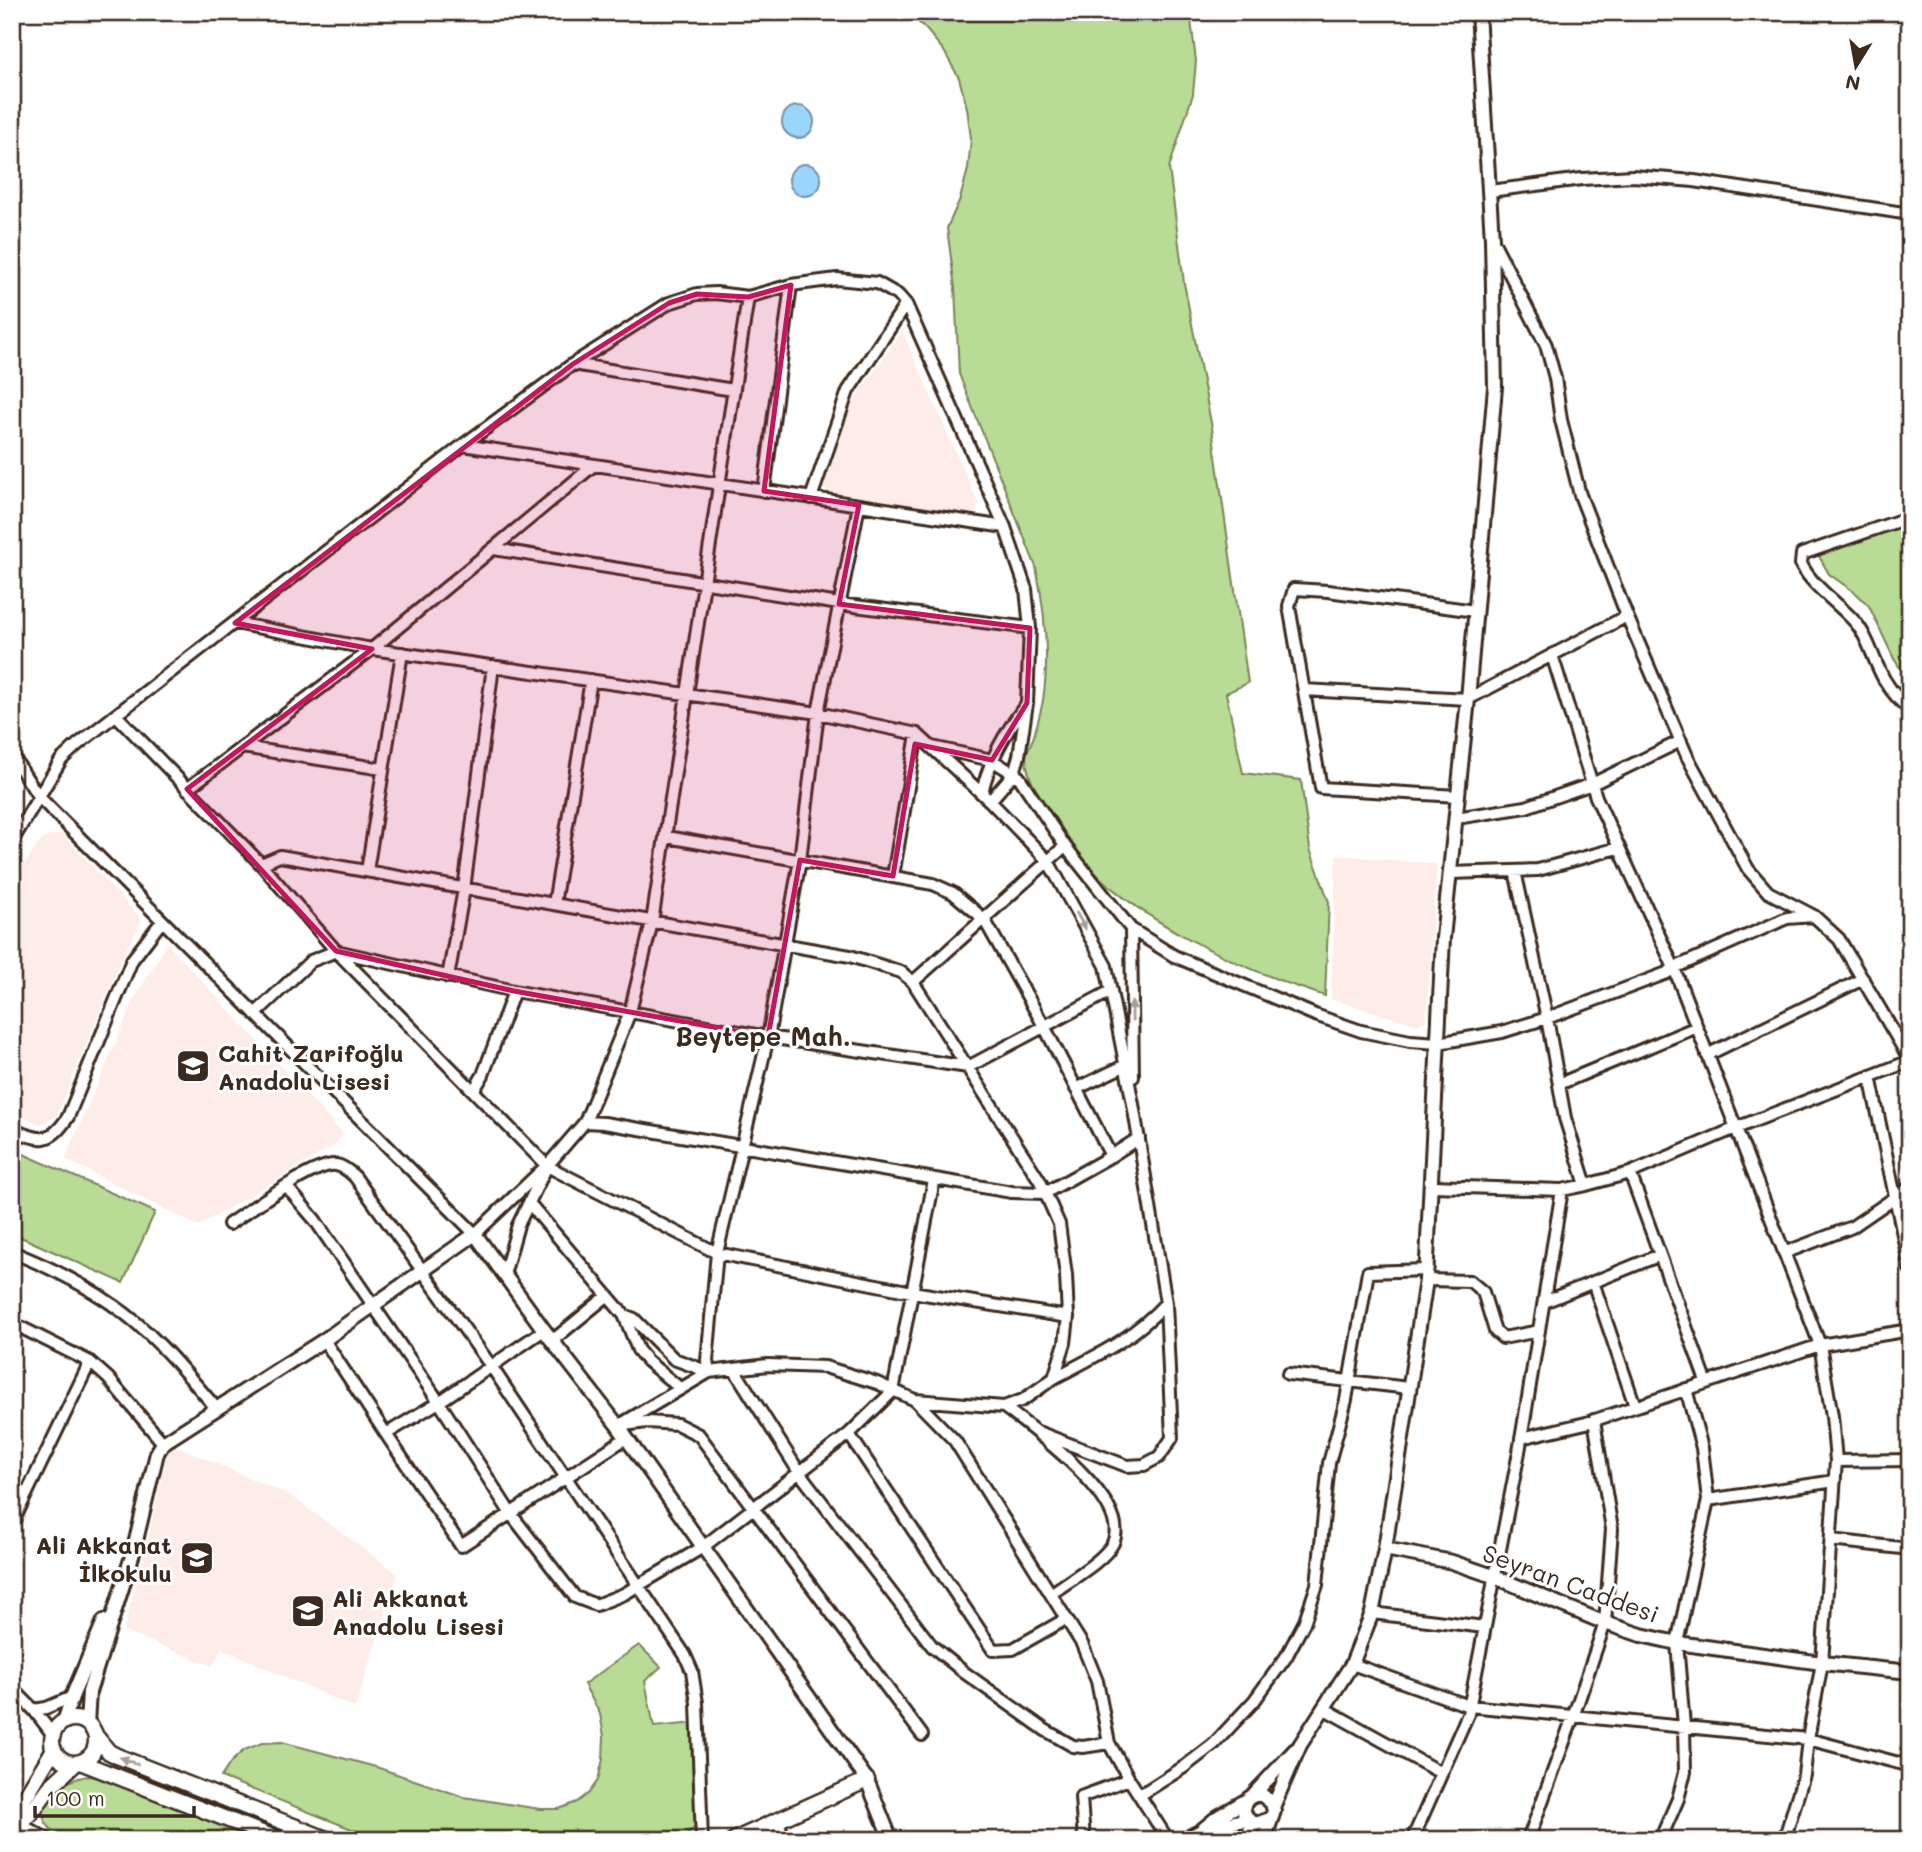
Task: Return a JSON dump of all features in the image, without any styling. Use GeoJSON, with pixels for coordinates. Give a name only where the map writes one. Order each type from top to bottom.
{"type":"FeatureCollection","features":[{"type":"Feature","properties":{"kind":"main road"},"geometry":{"type":"LineString","coordinates":[[14,1824],[19,1807],[54,1742],[58,1726],[74,1719],[91,1729],[109,1752],[117,1756],[329,1840]]}},
{"type":"Feature","properties":{"kind":"main road"},"geometry":{"type":"LineString","coordinates":[[14,1824],[31,1813],[51,1787],[93,1752],[91,1729]]}},
{"type":"Feature","properties":{"kind":"main road"},"geometry":{"type":"LineString","coordinates":[[54,1742],[63,1759],[280,1840]]}},
{"type":"Feature","properties":{"kind":"main road"},"geometry":{"type":"LineString","coordinates":[[733,1840],[867,1780]]}},
{"type":"Feature","properties":{"kind":"street"},"geometry":{"type":"LineString","coordinates":[[1248,1840],[1249,1821],[1244,1809],[1250,1798],[1300,1745],[1352,1664],[1372,1613],[1385,1549],[1426,1275],[1443,938],[1468,699],[1495,387],[1490,191],[1478,12]]}},
{"type":"Feature","properties":{"kind":"street"},"geometry":{"type":"LineString","coordinates":[[1490,191],[1582,179],[1633,176],[1694,181],[1910,214]]}},
{"type":"Feature","properties":{"kind":"street"},"geometry":{"type":"LineString","coordinates":[[1432,1186],[1562,1190],[1586,1185],[1630,1173],[1736,1128],[1910,1061],[1839,939],[1814,916],[1768,891],[1748,869],[1681,741],[1580,495],[1546,345],[1492,239]]}},
{"type":"Feature","properties":{"kind":"street"},"geometry":{"type":"LineString","coordinates":[[12,841],[61,760],[463,445],[573,364],[669,303],[697,294],[716,293],[748,297],[792,285],[837,279],[877,283],[898,295],[906,304],[1005,527],[1026,589],[1030,628],[1027,703],[1014,773],[986,797]]}},
{"type":"Feature","properties":{"kind":"street"},"geometry":{"type":"LineString","coordinates":[[764,491],[792,285]]}},
{"type":"Feature","properties":{"kind":"street"},"geometry":{"type":"LineString","coordinates":[[91,1729],[89,1692],[133,1553],[157,1453],[163,1443],[324,1339],[475,1234],[547,1166],[585,1122],[630,1012],[653,922],[748,297]]}},
{"type":"Feature","properties":{"kind":"street"},"geometry":{"type":"LineString","coordinates":[[811,498],[848,391],[906,304]]}},
{"type":"Feature","properties":{"kind":"street"},"geometry":{"type":"LineString","coordinates":[[573,364],[733,390]]}},
{"type":"Feature","properties":{"kind":"street"},"geometry":{"type":"LineString","coordinates":[[463,445],[1005,527]]}},
{"type":"Feature","properties":{"kind":"street"},"geometry":{"type":"LineString","coordinates":[[187,789],[372,649],[594,465]]}},
{"type":"Feature","properties":{"kind":"street"},"geometry":{"type":"LineString","coordinates":[[709,1372],[707,1361],[718,1253],[768,1037],[800,860],[818,713],[859,505]]}},
{"type":"Feature","properties":{"kind":"street"},"geometry":{"type":"LineString","coordinates":[[1910,517],[1802,554],[1801,564],[1817,588],[1860,629],[1890,689],[1910,710]]}},
{"type":"Feature","properties":{"kind":"street"},"geometry":{"type":"LineString","coordinates":[[494,549],[839,604],[1030,628]]}},
{"type":"Feature","properties":{"kind":"street"},"geometry":{"type":"LineString","coordinates":[[1458,796],[1321,788],[1289,606],[1294,589],[1328,591],[1475,611]]}},
{"type":"Feature","properties":{"kind":"street"},"geometry":{"type":"LineString","coordinates":[[1304,690],[1468,699],[1627,615]]}},
{"type":"Feature","properties":{"kind":"street"},"geometry":{"type":"LineString","coordinates":[[235,623],[372,649],[818,713],[917,734],[986,797],[1048,861],[1106,967],[1133,1104],[1166,1303],[1172,1438],[1159,1457],[1144,1465],[1127,1466],[1035,1431]]}},
{"type":"Feature","properties":{"kind":"street"},"geometry":{"type":"LineString","coordinates":[[367,871],[402,653]]}},
{"type":"Feature","properties":{"kind":"street"},"geometry":{"type":"LineString","coordinates":[[1552,655],[1592,784],[1618,848],[1674,968],[1820,1345],[1832,1416],[1836,1461],[1831,1540],[1822,1663],[1804,1775],[1784,1840]]}},
{"type":"Feature","properties":{"kind":"street"},"geometry":{"type":"LineString","coordinates":[[448,977],[464,889],[493,666]]}},
{"type":"Feature","properties":{"kind":"street"},"geometry":{"type":"LineString","coordinates":[[554,904],[591,680]]}},
{"type":"Feature","properties":{"kind":"street"},"geometry":{"type":"LineString","coordinates":[[986,797],[987,772],[992,760],[1027,703]]}},
{"type":"Feature","properties":{"kind":"street"},"geometry":{"type":"LineString","coordinates":[[117,716],[261,864],[336,951],[547,1166],[718,1253],[912,1292],[1068,1317]]}},
{"type":"Feature","properties":{"kind":"street"},"geometry":{"type":"LineString","coordinates":[[893,876],[917,734]]}},
{"type":"Feature","properties":{"kind":"street"},"geometry":{"type":"LineString","coordinates":[[1456,818],[1526,807],[1592,784],[1681,741]]}},
{"type":"Feature","properties":{"kind":"street"},"geometry":{"type":"LineString","coordinates":[[242,747],[383,769]]}},
{"type":"Feature","properties":{"kind":"street"},"geometry":{"type":"LineString","coordinates":[[931,747],[992,760],[1014,773],[1037,802],[1065,846],[1131,929],[1174,956],[1315,1015],[1361,1031],[1409,1041],[1438,1043],[1502,1032],[1667,973],[1787,918],[1814,916]]}},
{"type":"Feature","properties":{"kind":"street"},"geometry":{"type":"LineString","coordinates":[[12,755],[38,796],[475,1234],[618,1426],[867,1780],[891,1840]]}},
{"type":"Feature","properties":{"kind":"street"},"geometry":{"type":"LineString","coordinates":[[667,837],[893,876],[933,884],[953,893],[984,919],[1044,1026],[1111,1156]]}},
{"type":"Feature","properties":{"kind":"street"},"geometry":{"type":"LineString","coordinates":[[913,982],[1065,846]]}},
{"type":"Feature","properties":{"kind":"street"},"geometry":{"type":"LineString","coordinates":[[1450,873],[1538,870],[1618,848]]}},
{"type":"Feature","properties":{"kind":"street"},"geometry":{"type":"LineString","coordinates":[[261,864],[280,856],[850,956],[901,972],[913,982],[1040,1181],[1059,1224],[1068,1317],[1065,1343],[1054,1378]]}},
{"type":"Feature","properties":{"kind":"street"},"geometry":{"type":"LineString","coordinates":[[1515,871],[1547,1018],[1565,1118],[1586,1185]]}},
{"type":"Feature","properties":{"kind":"street"},"geometry":{"type":"LineString","coordinates":[[12,1129],[27,1136],[44,1139],[57,1134],[68,1117],[132,960],[162,921]]}},
{"type":"Feature","properties":{"kind":"street"},"geometry":{"type":"LineString","coordinates":[[1131,929],[1133,1104]]}},
{"type":"Feature","properties":{"kind":"street"},"geometry":{"type":"LineString","coordinates":[[255,1014],[311,961],[336,951],[514,992],[768,1037],[968,1067],[1111,991]]}},
{"type":"Feature","properties":{"kind":"street"},"geometry":{"type":"LineString","coordinates":[[1707,1055],[1863,979]]}},
{"type":"Feature","properties":{"kind":"street"},"geometry":{"type":"LineString","coordinates":[[474,1090],[483,1075],[514,992]]}},
{"type":"Feature","properties":{"kind":"street"},"geometry":{"type":"LineString","coordinates":[[1559,1084],[1697,1027]]}},
{"type":"Feature","properties":{"kind":"street"},"geometry":{"type":"LineString","coordinates":[[1076,1089],[1126,1065]]}},
{"type":"Feature","properties":{"kind":"street"},"geometry":{"type":"LineString","coordinates":[[1870,1076],[1910,1269]]}},
{"type":"Feature","properties":{"kind":"street"},"geometry":{"type":"LineString","coordinates":[[585,1122],[743,1145],[934,1180],[1012,1192],[1045,1193],[1139,1138]]}},
{"type":"Feature","properties":{"kind":"street"},"geometry":{"type":"LineString","coordinates":[[229,1224],[286,1186],[325,1166],[336,1165],[348,1170],[491,1366],[685,1655],[692,1671],[697,1703],[702,1840]]}},
{"type":"Feature","properties":{"kind":"street"},"geometry":{"type":"LineString","coordinates":[[504,1275],[518,1225],[547,1166]]}},
{"type":"Feature","properties":{"kind":"street"},"geometry":{"type":"LineString","coordinates":[[1630,1173],[1706,1381]]}},
{"type":"Feature","properties":{"kind":"street"},"geometry":{"type":"LineString","coordinates":[[286,1186],[315,1220],[439,1402],[511,1514],[575,1597],[596,1605],[638,1586],[703,1547],[849,1434],[893,1391],[934,1180]]}},
{"type":"Feature","properties":{"kind":"street"},"geometry":{"type":"LineString","coordinates":[[1784,1253],[1852,1227],[1910,1187]]}},
{"type":"Feature","properties":{"kind":"street"},"geometry":{"type":"LineString","coordinates":[[1412,1840],[1469,1706],[1521,1438],[1562,1190]]}},
{"type":"Feature","properties":{"kind":"street"},"geometry":{"type":"LineString","coordinates":[[529,1203],[624,1315],[638,1350],[647,1361],[681,1389]]}},
{"type":"Feature","properties":{"kind":"street"},"geometry":{"type":"LineString","coordinates":[[12,1252],[60,1273],[115,1306],[167,1352],[216,1408]]}},
{"type":"Feature","properties":{"kind":"street"},"geometry":{"type":"LineString","coordinates":[[1544,1302],[1660,1255]]}},
{"type":"Feature","properties":{"kind":"street"},"geometry":{"type":"LineString","coordinates":[[1140,1795],[1214,1744],[1254,1701],[1286,1657],[1304,1623],[1317,1585],[1329,1463],[1349,1381],[1368,1272],[1426,1275],[1470,1281],[1483,1292],[1495,1331],[1503,1338],[1539,1331]]}},
{"type":"Feature","properties":{"kind":"street"},"geometry":{"type":"LineString","coordinates":[[1593,1282],[1635,1406]]}},
{"type":"Feature","properties":{"kind":"street"},"geometry":{"type":"LineString","coordinates":[[386,1434],[607,1296]]}},
{"type":"Feature","properties":{"kind":"street"},"geometry":{"type":"LineString","coordinates":[[618,1426],[709,1372],[768,1365],[825,1367],[877,1383],[915,1400],[1004,1407],[1023,1400],[1054,1378],[1122,1342],[1150,1321],[1166,1303]]}},
{"type":"Feature","properties":{"kind":"street"},"geometry":{"type":"LineString","coordinates":[[624,1315],[634,1319],[674,1359],[709,1372]]}},
{"type":"Feature","properties":{"kind":"street"},"geometry":{"type":"LineString","coordinates":[[12,1323],[90,1362],[108,1378],[163,1443]]}},
{"type":"Feature","properties":{"kind":"street"},"geometry":{"type":"LineString","coordinates":[[1521,1438],[1594,1420],[1820,1345],[1910,1330]]}},
{"type":"Feature","properties":{"kind":"street"},"geometry":{"type":"LineString","coordinates":[[324,1339],[461,1546],[626,1438]]}},
{"type":"Feature","properties":{"kind":"street"},"geometry":{"type":"LineString","coordinates":[[12,1524],[90,1362]]}},
{"type":"Feature","properties":{"kind":"street"},"geometry":{"type":"LineString","coordinates":[[734,1369],[799,1472],[932,1646],[1045,1731],[1073,1746],[1109,1743]]}},
{"type":"Feature","properties":{"kind":"street"},"geometry":{"type":"LineString","coordinates":[[1288,1374],[1409,1388]]}},
{"type":"Feature","properties":{"kind":"street"},"geometry":{"type":"LineString","coordinates":[[1660,1840],[1678,1800],[1685,1772],[1677,1643],[1707,1500],[1702,1448],[1686,1389]]}},
{"type":"Feature","properties":{"kind":"street"},"geometry":{"type":"LineString","coordinates":[[915,1400],[955,1441],[1066,1619],[1091,1663],[1109,1743],[1168,1840]]}},
{"type":"Feature","properties":{"kind":"street"},"geometry":{"type":"LineString","coordinates":[[1004,1407],[1059,1452],[1086,1479],[1110,1508],[1117,1531],[1108,1551],[1051,1594]]}},
{"type":"Feature","properties":{"kind":"street"},"geometry":{"type":"LineString","coordinates":[[1528,1840],[1605,1623],[1612,1529],[1594,1420]]}},
{"type":"Feature","properties":{"kind":"street"},"geometry":{"type":"LineString","coordinates":[[618,1426],[648,1422],[677,1424],[699,1435],[922,1735]]}},
{"type":"Feature","properties":{"kind":"street"},"geometry":{"type":"LineString","coordinates":[[849,1434],[993,1650],[1013,1649],[1066,1619]]}},
{"type":"Feature","properties":{"kind":"street"},"geometry":{"type":"LineString","coordinates":[[1836,1461],[1910,1460]]}},
{"type":"Feature","properties":{"kind":"street"},"geometry":{"type":"LineString","coordinates":[[1707,1500],[1835,1481]]}},
{"type":"Feature","properties":{"kind":"street"},"geometry":{"type":"LineString","coordinates":[[1831,1540],[1910,1549]]}},
{"type":"Feature","properties":{"kind":"street","name":"Seyran Caddesi"},"geometry":{"type":"LineString","coordinates":[[1385,1549],[1452,1562],[1642,1635],[1677,1643],[1910,1672]]}},
{"type":"Feature","properties":{"kind":"street"},"geometry":{"type":"LineString","coordinates":[[64,1722],[133,1553]]}},
{"type":"Feature","properties":{"kind":"street"},"geometry":{"type":"LineString","coordinates":[[1372,1613],[1484,1627]]}},
{"type":"Feature","properties":{"kind":"street"},"geometry":{"type":"LineString","coordinates":[[1352,1664],[1469,1706],[1808,1739],[1910,1766]]}},
{"type":"Feature","properties":{"kind":"street"},"geometry":{"type":"LineString","coordinates":[[12,1688],[34,1710],[54,1742]]}},
{"type":"Feature","properties":{"kind":"street"},"geometry":{"type":"LineString","coordinates":[[34,1710],[72,1697]]}},
{"type":"Feature","properties":{"kind":"street"},"geometry":{"type":"LineString","coordinates":[[1324,1708],[1441,1773]]}},
{"type":"Feature","properties":{"kind":"street"},"geometry":{"type":"LineString","coordinates":[[1264,1840],[1300,1745]]}},
{"type":"Feature","properties":{"kind":"street"},"geometry":{"type":"LineString","coordinates":[[1083,1840],[1082,1797],[1129,1779]]}},
{"type":"Feature","properties":{"kind":"street"},"geometry":{"type":"LineString","coordinates":[[1183,1840],[1250,1798],[1266,1796],[1272,1813]]}},
{"type":"Feature","properties":{"kind":"street"},"geometry":{"type":"LineString","coordinates":[[1201,1831],[1249,1821],[1261,1824],[1272,1813]]}},
{"type":"Feature","properties":{"kind":"street"},"geometry":{"type":"LineString","coordinates":[[778,1820],[784,1840]]}},
{"type":"Feature","properties":{"kind":"street"},"geometry":{"type":"LineString","coordinates":[[14,1824],[48,1840]]}},
{"type":"Feature","properties":{"kind":"highlighted area"},"geometry":{"type":"Polygon","coordinates":[[[791,285],[764,491],[859,505],[839,604],[1030,628],[1027,703],[992,760],[915,744],[893,876],[800,860],[768,1037],[514,991],[336,951],[187,789],[372,649],[235,623],[573,364],[669,303],[697,294],[748,297],[791,285]]]}},
{"type":"Feature","properties":{"kind":"shaded area"},"geometry":{"type":"Polygon","coordinates":[[[902,331],[979,505],[973,516],[822,490],[854,400],[902,331]]]}},
{"type":"Feature","properties":{"kind":"shaded area"},"geometry":{"type":"Polygon","coordinates":[[[12,777],[17,785],[19,810],[12,820],[12,777]]]}},
{"type":"Feature","properties":{"kind":"shaded area"},"geometry":{"type":"Polygon","coordinates":[[[62,834],[142,920],[123,955],[57,1115],[41,1124],[12,1112],[12,881],[40,842],[48,836],[62,834]]]}},
{"type":"Feature","properties":{"kind":"shaded area"},"geometry":{"type":"Polygon","coordinates":[[[1336,855],[1437,864],[1426,1020],[1418,1025],[1331,999],[1336,855]]]}},
{"type":"Feature","properties":{"kind":"shaded area","name":"Cahit Zarifoğlu Anadolu Lisesi"},"geometry":{"type":"Polygon","coordinates":[[[167,943],[343,1134],[335,1145],[198,1226],[65,1159],[135,998],[167,943]]]}},
{"type":"Feature","properties":{"kind":"shaded area"},"geometry":{"type":"Polygon","coordinates":[[[169,1443],[291,1496],[398,1574],[355,1708],[221,1648],[213,1666],[123,1631],[147,1545],[169,1443]]]}},
{"type":"Feature","properties":{"kind":"green space"},"geometry":{"type":"Polygon","coordinates":[[[907,12],[1190,12],[1196,61],[1193,94],[1169,168],[1184,283],[1212,428],[1248,683],[1226,693],[1243,773],[1301,780],[1310,849],[1329,902],[1325,996],[1226,957],[1159,922],[1128,901],[1074,851],[1036,792],[1026,756],[1041,709],[1045,683],[1046,633],[1036,567],[959,374],[955,288],[947,228],[960,199],[968,169],[971,138],[967,108],[959,78],[944,51],[907,12]]]}},
{"type":"Feature","properties":{"kind":"green space"},"geometry":{"type":"Polygon","coordinates":[[[1910,519],[1910,682],[1894,659],[1869,606],[1829,574],[1816,551],[1910,519]]]}},
{"type":"Feature","properties":{"kind":"green space"},"geometry":{"type":"Polygon","coordinates":[[[12,1149],[155,1212],[123,1283],[12,1233],[12,1149]]]}},
{"type":"Feature","properties":{"kind":"green space"},"geometry":{"type":"Polygon","coordinates":[[[639,1645],[661,1667],[645,1681],[654,1727],[694,1723],[697,1825],[680,1840],[379,1840],[221,1777],[231,1762],[244,1750],[262,1743],[282,1742],[376,1767],[464,1797],[540,1809],[559,1809],[577,1802],[589,1793],[598,1780],[603,1759],[604,1736],[600,1714],[584,1684],[639,1645]]]}},
{"type":"Feature","properties":{"kind":"green space"},"geometry":{"type":"Polygon","coordinates":[[[89,1776],[105,1779],[259,1840],[69,1840],[50,1828],[44,1819],[43,1810],[46,1801],[60,1787],[89,1776]]]}},
{"type":"Feature","properties":{"kind":"water"},"geometry":{"type":"Polygon","coordinates":[[[798,106],[809,111],[814,122],[809,133],[798,138],[787,133],[782,122],[787,111],[798,106]]]}},
{"type":"Feature","properties":{"kind":"water"},"geometry":{"type":"Polygon","coordinates":[[[805,164],[816,169],[821,180],[816,191],[805,196],[794,191],[789,180],[794,169],[805,164]]]}},
{"type":"Feature","properties":{"kind":"place","name":"Cahit Zarifoğlu Anadolu Lisesi"},"geometry":{"type":"Point","coordinates":[193,1066]}},
{"type":"Feature","properties":{"kind":"place","name":"Ali Akkanat İlkokulu"},"geometry":{"type":"Point","coordinates":[197,1558]}},
{"type":"Feature","properties":{"kind":"place","name":"Ali Akkanat Anadolu Lisesi"},"geometry":{"type":"Point","coordinates":[308,1611]}},
{"type":"Feature","properties":{"kind":"district","name":"Beytepe Mah."},"geometry":{"type":"Point","coordinates":[763,1036]}}]}
